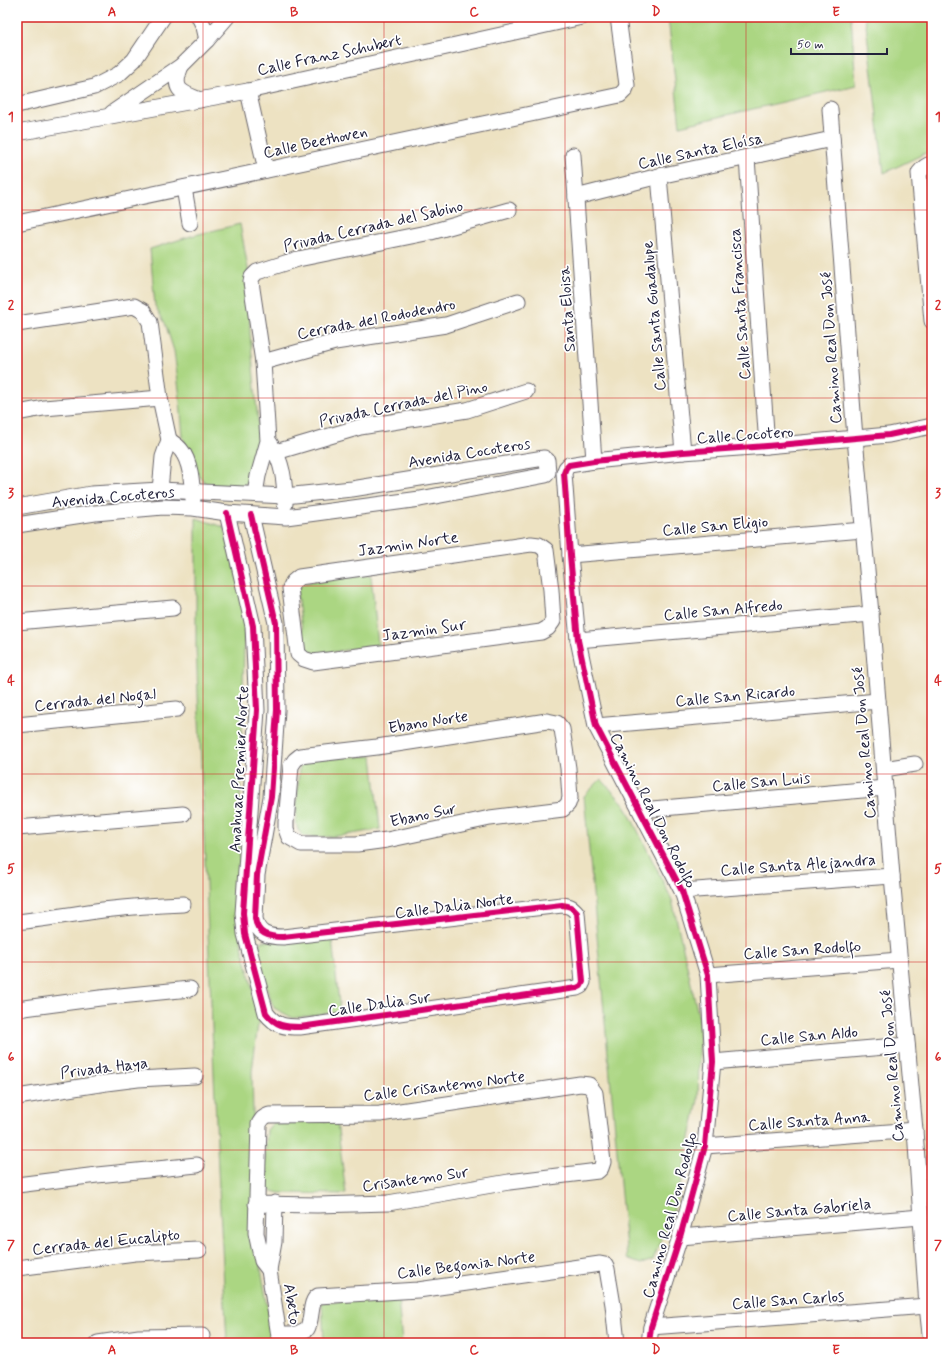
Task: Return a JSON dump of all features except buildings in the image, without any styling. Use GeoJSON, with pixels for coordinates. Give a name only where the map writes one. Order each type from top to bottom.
{"type":"FeatureCollection","features":[{"type":"Feature","properties":{"kind":"street"},"geometry":{"type":"LineString","coordinates":[[17,105],[94,87],[119,74],[134,60],[163,17]]}},
{"type":"Feature","properties":{"kind":"street"},"geometry":{"type":"LineString","coordinates":[[199,17],[204,27],[207,40]]}},
{"type":"Feature","properties":{"kind":"street"},"geometry":{"type":"LineString","coordinates":[[106,116],[181,66],[227,17]]}},
{"type":"Feature","properties":{"kind":"street","name":"Calle Franz Schubert"},"geometry":{"type":"LineString","coordinates":[[17,133],[248,91],[582,17]]}},
{"type":"Feature","properties":{"kind":"street","name":"Calle Beethoven"},"geometry":{"type":"LineString","coordinates":[[17,222],[620,95],[625,90],[627,85],[618,17]]}},
{"type":"Feature","properties":{"kind":"street"},"geometry":{"type":"LineString","coordinates":[[181,66],[177,76],[178,88],[182,92],[200,100]]}},
{"type":"Feature","properties":{"kind":"street"},"geometry":{"type":"LineString","coordinates":[[248,91],[266,170]]}},
{"type":"Feature","properties":{"kind":"street","name":"Camino Real Don José"},"geometry":{"type":"LineString","coordinates":[[830,109],[855,438],[899,960],[915,1130],[927,1306],[931,1343]]}},
{"type":"Feature","properties":{"kind":"street","name":"Calle Santa Eloísa"},"geometry":{"type":"LineString","coordinates":[[576,197],[659,176],[832,139]]}},
{"type":"Feature","properties":{"kind":"street","name":"Santa Eloisa"},"geometry":{"type":"LineString","coordinates":[[573,155],[594,461]]}},
{"type":"Feature","properties":{"kind":"street","name":"Calle Santa Francisca"},"geometry":{"type":"LineString","coordinates":[[747,158],[767,446]]}},
{"type":"Feature","properties":{"kind":"street"},"geometry":{"type":"LineString","coordinates":[[932,164],[922,168],[919,173],[929,252],[932,321]]}},
{"type":"Feature","properties":{"kind":"street","name":"Calle Santa Guadalupe"},"geometry":{"type":"LineString","coordinates":[[659,176],[683,452]]}},
{"type":"Feature","properties":{"kind":"street"},"geometry":{"type":"LineString","coordinates":[[184,188],[190,223]]}},
{"type":"Feature","properties":{"kind":"street","name":"Privada Cerrada del Sabino"},"geometry":{"type":"LineString","coordinates":[[263,362],[251,282],[252,277],[257,272],[298,259],[431,232],[509,210]]}},
{"type":"Feature","properties":{"kind":"street","name":"Cerrada del Rododendro"},"geometry":{"type":"LineString","coordinates":[[263,362],[335,342],[446,325],[518,301]]}},
{"type":"Feature","properties":{"kind":"street"},"geometry":{"type":"LineString","coordinates":[[17,324],[134,306],[143,311],[150,322],[160,398],[169,440],[163,457],[160,490]]}},
{"type":"Feature","properties":{"kind":"street"},"geometry":{"type":"LineString","coordinates":[[255,494],[258,476],[270,448],[263,362]]}},
{"type":"Feature","properties":{"kind":"street","name":"Privada Cerrada del Pino"},"geometry":{"type":"LineString","coordinates":[[270,448],[360,427],[467,410],[526,391]]}},
{"type":"Feature","properties":{"kind":"street"},"geometry":{"type":"LineString","coordinates":[[17,413],[44,408],[160,398]]}},
{"type":"Feature","properties":{"kind":"street","name":"Calle Cocotero"},"geometry":{"type":"LineString","coordinates":[[564,473],[569,465],[594,461],[889,435],[932,426]]}},
{"type":"Feature","properties":{"kind":"street"},"geometry":{"type":"LineString","coordinates":[[169,440],[181,449],[186,457],[192,490],[193,508]]}},
{"type":"Feature","properties":{"kind":"street"},"geometry":{"type":"LineString","coordinates":[[270,448],[280,461],[284,477],[286,517]]}},
{"type":"Feature","properties":{"kind":"street","name":"Avenida Cocoteros"},"geometry":{"type":"LineString","coordinates":[[17,507],[91,494],[160,490],[192,490],[285,496],[352,489],[544,458],[547,460],[548,472],[546,475],[420,499],[286,517],[227,513],[193,508],[163,507],[95,513],[17,525]]}},
{"type":"Feature","properties":{"kind":"street","name":"Camino Real Don Rodolfo"},"geometry":{"type":"LineString","coordinates":[[564,473],[578,640],[596,726],[682,891],[708,974],[713,1062],[705,1146],[680,1237],[651,1327],[649,1343]]}},
{"type":"Feature","properties":{"kind":"street","name":"Anahuac Premier Norte"},"geometry":{"type":"LineString","coordinates":[[227,513],[253,626],[257,710],[251,797],[251,875],[255,918],[260,930]]}},
{"type":"Feature","properties":{"kind":"street","name":"Anahuac Premier Norte"},"geometry":{"type":"LineString","coordinates":[[245,934],[243,913],[271,797],[277,710],[276,623],[251,515]]}},
{"type":"Feature","properties":{"kind":"street","name":"Calle San Eligio"},"geometry":{"type":"LineString","coordinates":[[570,555],[863,530]]}},
{"type":"Feature","properties":{"kind":"street","name":"Jazmin Norte"},"geometry":{"type":"LineString","coordinates":[[293,622],[290,588],[293,582],[299,577],[530,544],[539,545],[546,550],[551,590]]}},
{"type":"Feature","properties":{"kind":"street","name":"Jazmin Sur"},"geometry":{"type":"LineString","coordinates":[[293,622],[298,654],[304,659],[313,662],[541,632],[548,628],[553,621],[551,590]]}},
{"type":"Feature","properties":{"kind":"street"},"geometry":{"type":"LineString","coordinates":[[17,622],[173,608]]}},
{"type":"Feature","properties":{"kind":"street","name":"Calle San Alfredo"},"geometry":{"type":"LineString","coordinates":[[578,640],[871,614]]}},
{"type":"Feature","properties":{"kind":"street"},"geometry":{"type":"LineString","coordinates":[[253,626],[293,622]]}},
{"type":"Feature","properties":{"kind":"street","name":"Calle San Ricardo"},"geometry":{"type":"LineString","coordinates":[[596,726],[878,701]]}},
{"type":"Feature","properties":{"kind":"street","name":"Cerrada del Nogal"},"geometry":{"type":"LineString","coordinates":[[17,725],[177,709]]}},
{"type":"Feature","properties":{"kind":"street","name":"Ebano Norte"},"geometry":{"type":"LineString","coordinates":[[288,796],[291,766],[300,756],[377,747],[547,721],[557,724],[562,729],[568,768]]}},
{"type":"Feature","properties":{"kind":"street"},"geometry":{"type":"LineString","coordinates":[[884,769],[915,764]]}},
{"type":"Feature","properties":{"kind":"street","name":"Ebano Sur"},"geometry":{"type":"LineString","coordinates":[[288,796],[286,829],[289,837],[301,844],[357,844],[387,840],[490,818],[563,809],[568,804],[570,798],[568,768]]}},
{"type":"Feature","properties":{"kind":"street","name":"Calle San Luis"},"geometry":{"type":"LineString","coordinates":[[641,810],[885,788]]}},
{"type":"Feature","properties":{"kind":"street"},"geometry":{"type":"LineString","coordinates":[[251,797],[288,796]]}},
{"type":"Feature","properties":{"kind":"street"},"geometry":{"type":"LineString","coordinates":[[17,828],[183,814]]}},
{"type":"Feature","properties":{"kind":"street","name":"Calle Santa Alejandra"},"geometry":{"type":"LineString","coordinates":[[682,891],[892,876]]}},
{"type":"Feature","properties":{"kind":"street"},"geometry":{"type":"LineString","coordinates":[[17,922],[104,910],[183,904]]}},
{"type":"Feature","properties":{"kind":"street","name":"Calle Dalia Norte"},"geometry":{"type":"LineString","coordinates":[[260,930],[266,935],[283,937],[562,905],[572,907],[577,913],[583,982],[581,986]]}},
{"type":"Feature","properties":{"kind":"street"},"geometry":{"type":"LineString","coordinates":[[245,934],[260,930]]}},
{"type":"Feature","properties":{"kind":"street","name":"Calle Dalia Sur"},"geometry":{"type":"LineString","coordinates":[[245,934],[266,1013],[272,1020],[287,1027],[300,1027],[569,990],[581,986]]}},
{"type":"Feature","properties":{"kind":"street","name":"Calle San Rodolfo"},"geometry":{"type":"LineString","coordinates":[[708,974],[899,960]]}},
{"type":"Feature","properties":{"kind":"street"},"geometry":{"type":"LineString","coordinates":[[17,1009],[100,998],[190,989]]}},
{"type":"Feature","properties":{"kind":"street","name":"Calle San Aldo"},"geometry":{"type":"LineString","coordinates":[[713,1062],[907,1045]]}},
{"type":"Feature","properties":{"kind":"street","name":"Privada Haya"},"geometry":{"type":"LineString","coordinates":[[17,1097],[138,1079],[195,1076]]}},
{"type":"Feature","properties":{"kind":"street","name":"Calle Crisantemo Norte"},"geometry":{"type":"LineString","coordinates":[[256,1204],[259,1124],[262,1118],[269,1115],[380,1114],[585,1084],[589,1085],[595,1093],[599,1123]]}},
{"type":"Feature","properties":{"kind":"street","name":"Crisantemo Sur"},"geometry":{"type":"LineString","coordinates":[[256,1204],[274,1203],[317,1205],[388,1203],[515,1181],[595,1172],[601,1168],[603,1162],[599,1123]]}},
{"type":"Feature","properties":{"kind":"street","name":"Calle Santa Anna"},"geometry":{"type":"LineString","coordinates":[[705,1146],[915,1130]]}},
{"type":"Feature","properties":{"kind":"street"},"geometry":{"type":"LineString","coordinates":[[17,1185],[97,1174],[197,1165]]}},
{"type":"Feature","properties":{"kind":"street"},"geometry":{"type":"LineString","coordinates":[[269,1270],[274,1242],[274,1203]]}},
{"type":"Feature","properties":{"kind":"street"},"geometry":{"type":"LineString","coordinates":[[256,1204],[256,1233],[258,1247],[262,1261],[269,1270]]}},
{"type":"Feature","properties":{"kind":"street","name":"Calle Santa Gabriela"},"geometry":{"type":"LineString","coordinates":[[680,1237],[921,1217]]}},
{"type":"Feature","properties":{"kind":"street","name":"Cerrada del Eucalipto"},"geometry":{"type":"LineString","coordinates":[[17,1268],[135,1253],[199,1250]]}},
{"type":"Feature","properties":{"kind":"street","name":"Calle Begonia Norte"},"geometry":{"type":"LineString","coordinates":[[280,1338],[307,1330],[311,1321],[312,1302],[318,1296],[418,1290],[600,1264],[605,1265],[608,1269],[617,1343]]}},
{"type":"Feature","properties":{"kind":"street","name":"Abeto"},"geometry":{"type":"LineString","coordinates":[[269,1270],[280,1338]]}},
{"type":"Feature","properties":{"kind":"street","name":"Calle San Carlos"},"geometry":{"type":"LineString","coordinates":[[651,1327],[927,1306]]}},
{"type":"Feature","properties":{"kind":"street"},"geometry":{"type":"LineString","coordinates":[[98,1343],[139,1337],[202,1336]]}},
{"type":"Feature","properties":{"kind":"green space"},"geometry":{"type":"Polygon","coordinates":[[[668,17],[851,17],[856,85],[680,126],[668,17]]]}},
{"type":"Feature","properties":{"kind":"green space"},"geometry":{"type":"Polygon","coordinates":[[[865,17],[932,17],[932,150],[884,173],[865,17]]]}},
{"type":"Feature","properties":{"kind":"green space"},"geometry":{"type":"Polygon","coordinates":[[[240,224],[249,274],[250,333],[260,444],[255,474],[244,485],[235,487],[207,485],[192,467],[183,437],[174,351],[165,323],[155,306],[150,249],[191,236],[240,224]]]}},
{"type":"Feature","properties":{"kind":"green space"},"geometry":{"type":"Polygon","coordinates":[[[196,518],[224,527],[245,607],[239,843],[241,941],[259,1016],[252,1071],[256,1240],[274,1343],[227,1343],[218,1169],[196,647],[196,518]]]}},
{"type":"Feature","properties":{"kind":"green space"},"geometry":{"type":"Polygon","coordinates":[[[371,575],[378,645],[320,654],[309,651],[304,643],[297,594],[301,585],[313,581],[371,575]]]}},
{"type":"Feature","properties":{"kind":"green space"},"geometry":{"type":"Polygon","coordinates":[[[372,756],[380,829],[332,837],[303,836],[298,830],[296,821],[299,770],[303,763],[312,759],[372,756]]]}},
{"type":"Feature","properties":{"kind":"green space"},"geometry":{"type":"Polygon","coordinates":[[[601,779],[625,805],[672,900],[700,1023],[698,1100],[677,1200],[653,1260],[641,1264],[627,1259],[584,796],[601,779]]]}},
{"type":"Feature","properties":{"kind":"green space"},"geometry":{"type":"Polygon","coordinates":[[[332,939],[340,1012],[293,1018],[274,1008],[263,979],[258,948],[262,941],[332,939]]]}},
{"type":"Feature","properties":{"kind":"green space"},"geometry":{"type":"Polygon","coordinates":[[[282,1119],[337,1122],[346,1194],[280,1193],[269,1190],[266,1183],[265,1160],[267,1130],[272,1124],[282,1119]]]}},
{"type":"Feature","properties":{"kind":"green space"},"geometry":{"type":"Polygon","coordinates":[[[398,1298],[402,1343],[324,1343],[322,1302],[398,1298]]]}},
{"type":"Feature","properties":{"kind":"cycle path"},"geometry":{"type":"LineString","coordinates":[[649,1343],[651,1327],[680,1237],[705,1146],[713,1062],[708,975],[682,891],[596,726],[578,640],[564,473],[569,465],[594,461],[889,435],[932,426]]}},
{"type":"Feature","properties":{"kind":"cycle path"},"geometry":{"type":"LineString","coordinates":[[227,513],[253,626],[257,710],[243,913],[245,934],[266,1013],[273,1021],[281,1025],[300,1027],[577,988],[581,986],[583,982],[577,913],[574,909],[565,905],[283,937],[264,934],[258,928],[255,918],[257,875],[271,797],[277,710],[276,623],[251,515]]}}]}
